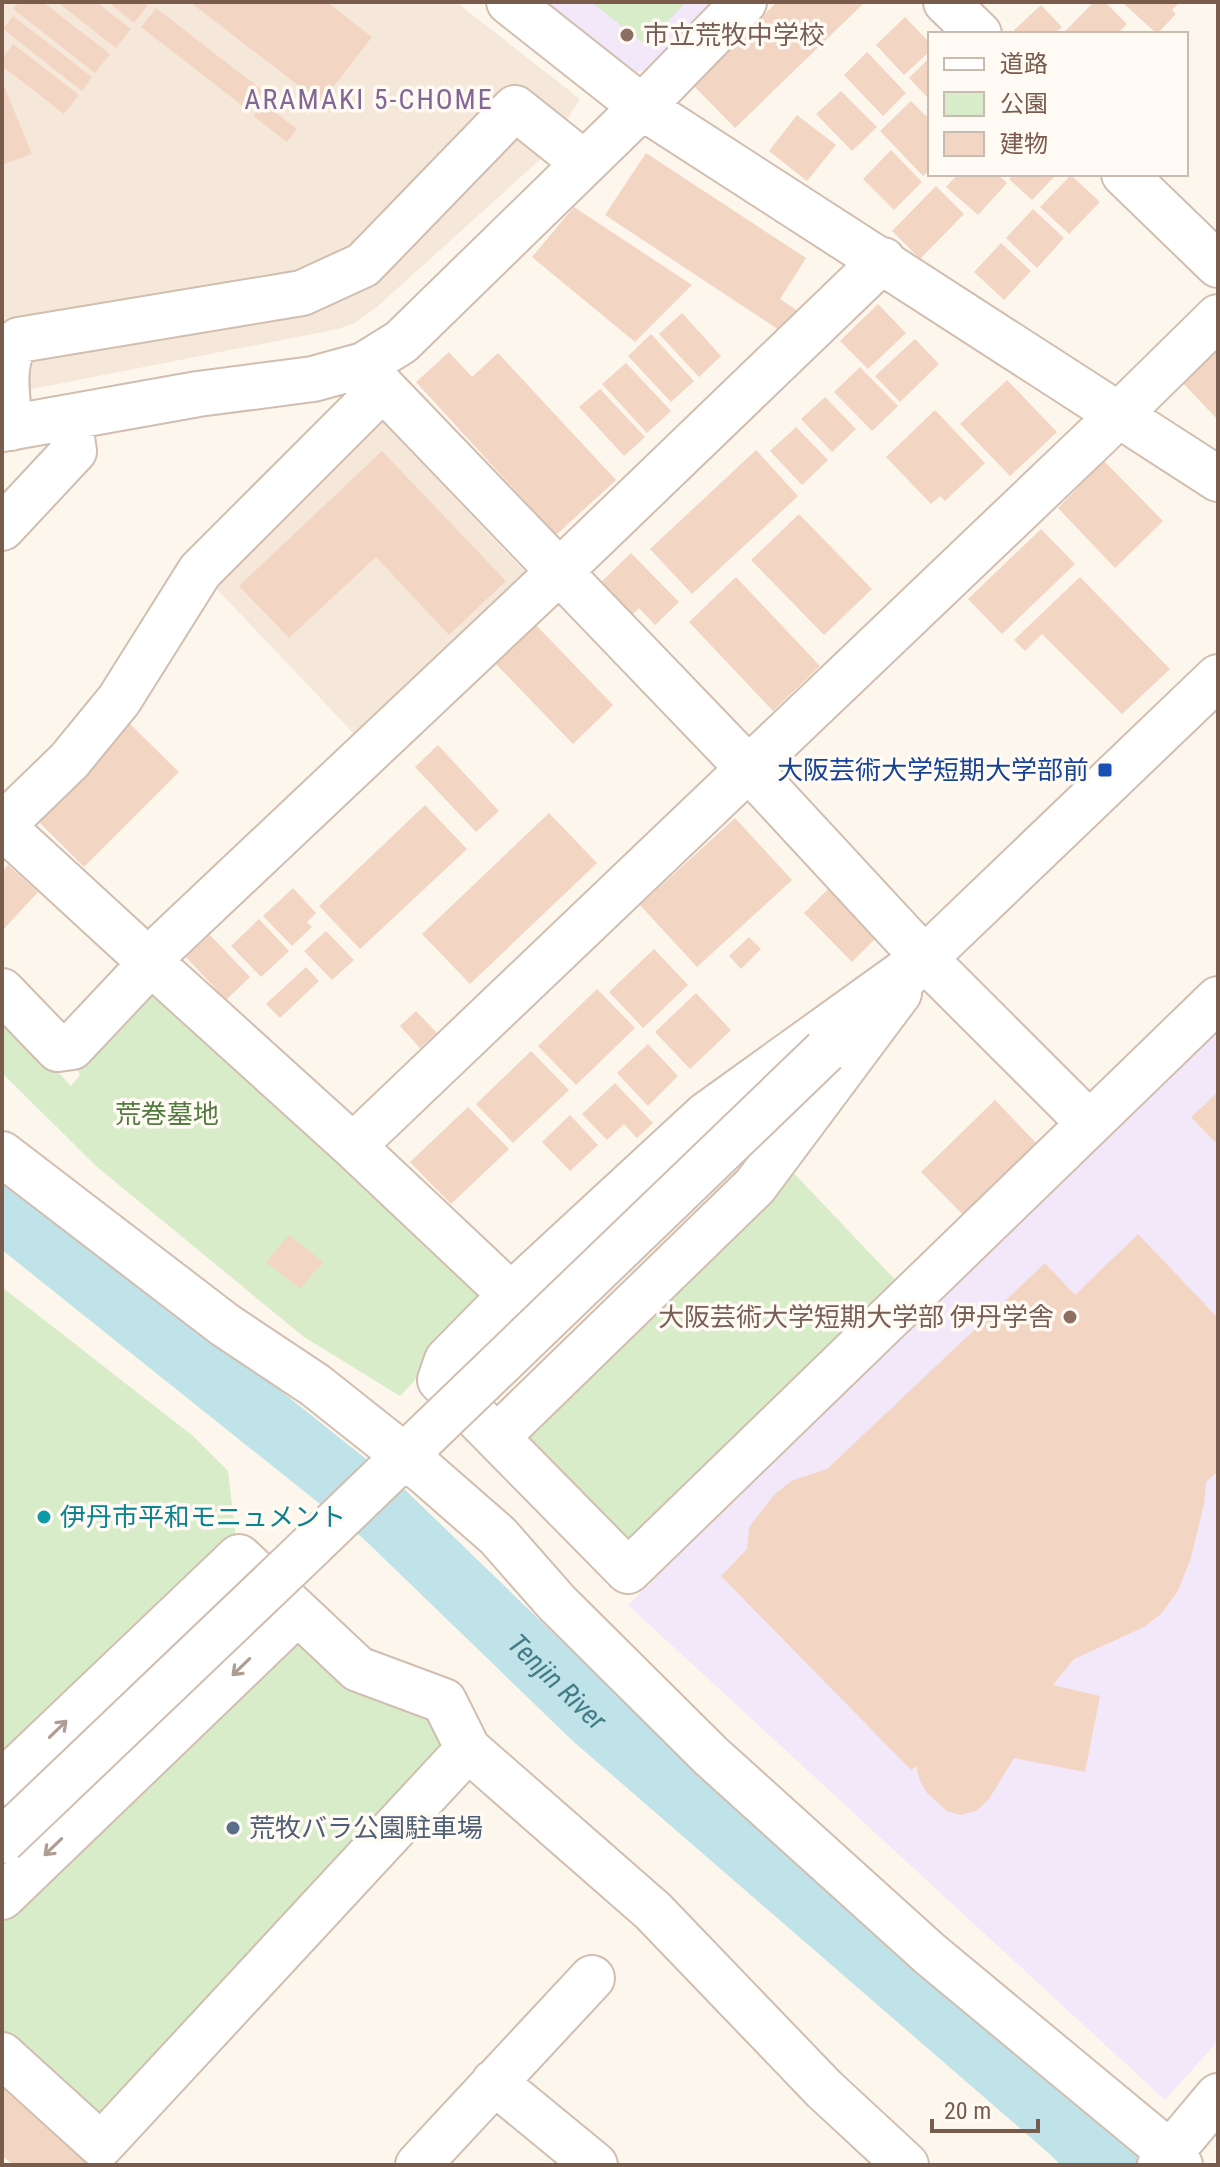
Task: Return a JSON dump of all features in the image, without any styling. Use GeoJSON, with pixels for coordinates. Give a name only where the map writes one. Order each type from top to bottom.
{"type":"FeatureCollection","features":[{"type":"Feature","properties":{"kind":"street"},"geometry":{"type":"LineString","coordinates":[[509,2],[642,107],[1218,479]]}},
{"type":"Feature","properties":{"kind":"street"},"geometry":{"type":"LineString","coordinates":[[511,1295],[3,826],[69,761],[119,700],[200,571],[401,342],[642,107],[744,2]]}},
{"type":"Feature","properties":{"kind":"street"},"geometry":{"type":"LineString","coordinates":[[946,2],[977,32]]}},
{"type":"Feature","properties":{"kind":"street"},"geometry":{"type":"LineString","coordinates":[[584,163],[515,108],[363,265],[351,271],[302,293],[19,340],[9,347],[2,362],[6,428],[198,394],[313,379],[373,376],[748,768],[924,958],[1089,1123]]}},
{"type":"Feature","properties":{"kind":"street"},"geometry":{"type":"LineString","coordinates":[[1126,176],[1218,265]]}},
{"type":"Feature","properties":{"kind":"street"},"geometry":{"type":"LineString","coordinates":[[2,991],[58,1049],[72,1047],[165,944],[883,260]]}},
{"type":"Feature","properties":{"kind":"street"},"geometry":{"type":"LineString","coordinates":[[353,1146],[1218,317]]}},
{"type":"Feature","properties":{"kind":"street"},"geometry":{"type":"LineString","coordinates":[[2,528],[74,451],[69,418]]}},
{"type":"Feature","properties":{"kind":"street"},"geometry":{"type":"LineString","coordinates":[[2,1841],[1218,677]]}},
{"type":"Feature","properties":{"kind":"street"},"geometry":{"type":"LineString","coordinates":[[924,958],[707,1114],[511,1295],[447,1360],[440,1380],[628,1571],[1218,999]]}},
{"type":"Feature","properties":{"kind":"street"},"geometry":{"type":"LineString","coordinates":[[497,1437],[755,1186],[924,958]]}},
{"type":"Feature","properties":{"kind":"street"},"geometry":{"type":"LineString","coordinates":[[2,1154],[225,1325],[315,1385],[404,1455],[498,1536],[557,1603],[722,1766],[930,1954],[1172,2155],[1218,2096]]}},
{"type":"Feature","properties":{"kind":"street"},"geometry":{"type":"LineString","coordinates":[[2,1783],[239,1557],[358,1669],[444,1701],[468,1749],[653,1911],[824,2089],[906,2165]]}},
{"type":"Feature","properties":{"kind":"street"},"geometry":{"type":"LineString","coordinates":[[2,1897],[297,1613]]}},
{"type":"Feature","properties":{"kind":"street"},"geometry":{"type":"LineString","coordinates":[[2,2055],[111,2155],[468,1749]]}},
{"type":"Feature","properties":{"kind":"street"},"geometry":{"type":"LineString","coordinates":[[418,2165],[592,1978]]}},
{"type":"Feature","properties":{"kind":"street"},"geometry":{"type":"LineString","coordinates":[[494,2082],[595,2165]]}},
{"type":"Feature","properties":{"kind":"shaded area"},"geometry":{"type":"Polygon","coordinates":[[[2,2],[456,2],[580,99],[544,156],[378,306],[355,323],[338,329],[2,395],[2,2]]]}},
{"type":"Feature","properties":{"kind":"shaded area","name":"市立荒牧中学校"},"geometry":{"type":"Polygon","coordinates":[[[529,2],[714,2],[650,69],[623,75],[529,2]]]}},
{"type":"Feature","properties":{"kind":"shaded area"},"geometry":{"type":"Polygon","coordinates":[[[374,413],[529,576],[359,739],[211,583],[374,413]]]}},
{"type":"Feature","properties":{"kind":"shaded area","name":"大阪芸術大学短期大学部 伊丹学舎"},"geometry":{"type":"Polygon","coordinates":[[[1218,1029],[1218,2041],[1165,2100],[628,1605],[1218,1029]]]}},
{"type":"Feature","properties":{"kind":"green space"},"geometry":{"type":"Polygon","coordinates":[[[591,2],[686,2],[646,45],[591,2]]]}},
{"type":"Feature","properties":{"kind":"green space","name":"荒巻墓地"},"geometry":{"type":"Polygon","coordinates":[[[147,980],[488,1303],[400,1396],[304,1337],[96,1166],[2,1073],[2,1012],[71,1086],[80,1075],[76,1067],[147,980]]]}},
{"type":"Feature","properties":{"kind":"green space"},"geometry":{"type":"Polygon","coordinates":[[[788,1167],[900,1285],[629,1545],[516,1429],[788,1167]]]}},
{"type":"Feature","properties":{"kind":"green space"},"geometry":{"type":"Polygon","coordinates":[[[2,1287],[193,1436],[228,1471],[236,1537],[2,1761],[2,1287]]]}},
{"type":"Feature","properties":{"kind":"green space","name":"荒牧バラ公園駐車場"},"geometry":{"type":"Polygon","coordinates":[[[310,1634],[438,1708],[453,1743],[95,2120],[2,2036],[2,1913],[286,1639],[310,1634]]]}},
{"type":"Feature","properties":{"kind":"building"},"geometry":{"type":"Polygon","coordinates":[[[19,2],[43,2],[110,54],[95,73],[13,9],[19,2]]]}},
{"type":"Feature","properties":{"kind":"building"},"geometry":{"type":"Polygon","coordinates":[[[57,2],[96,2],[131,29],[116,48],[57,2]]]}},
{"type":"Feature","properties":{"kind":"building"},"geometry":{"type":"Polygon","coordinates":[[[108,2],[145,2],[148,5],[134,23],[108,2]]]}},
{"type":"Feature","properties":{"kind":"building"},"geometry":{"type":"Polygon","coordinates":[[[190,2],[327,2],[372,37],[321,103],[190,2]]]}},
{"type":"Feature","properties":{"kind":"building"},"geometry":{"type":"Polygon","coordinates":[[[777,2],[865,2],[735,128],[693,85],[777,2]]]}},
{"type":"Feature","properties":{"kind":"building"},"geometry":{"type":"Polygon","coordinates":[[[1094,2],[1105,2],[1127,24],[1119,32],[1064,32],[1094,2]]]}},
{"type":"Feature","properties":{"kind":"building"},"geometry":{"type":"Polygon","coordinates":[[[1122,2],[1180,2],[1172,10],[1176,14],[1159,32],[1155,32],[1122,2]]]}},
{"type":"Feature","properties":{"kind":"building"},"geometry":{"type":"Polygon","coordinates":[[[1041,5],[1062,27],[1056,32],[1014,30],[1041,5]]]}},
{"type":"Feature","properties":{"kind":"building"},"geometry":{"type":"Polygon","coordinates":[[[156,8],[263,91],[248,110],[141,27],[156,8]]]}},
{"type":"Feature","properties":{"kind":"building"},"geometry":{"type":"Polygon","coordinates":[[[13,16],[92,77],[82,91],[3,29],[13,16]]]}},
{"type":"Feature","properties":{"kind":"building"},"geometry":{"type":"Polygon","coordinates":[[[905,17],[928,41],[928,53],[904,75],[876,45],[905,17]]]}},
{"type":"Feature","properties":{"kind":"building"},"geometry":{"type":"Polygon","coordinates":[[[13,44],[79,95],[64,114],[2,66],[2,59],[13,44]]]}},
{"type":"Feature","properties":{"kind":"building"},"geometry":{"type":"Polygon","coordinates":[[[867,52],[906,93],[883,116],[844,75],[867,52]]]}},
{"type":"Feature","properties":{"kind":"building"},"geometry":{"type":"Polygon","coordinates":[[[928,59],[928,98],[909,78],[928,59]]]}},
{"type":"Feature","properties":{"kind":"building"},"geometry":{"type":"Polygon","coordinates":[[[2,81],[32,154],[2,165],[2,81]]]}},
{"type":"Feature","properties":{"kind":"building"},"geometry":{"type":"Polygon","coordinates":[[[841,91],[877,127],[852,151],[816,114],[841,91]]]}},
{"type":"Feature","properties":{"kind":"building"},"geometry":{"type":"Polygon","coordinates":[[[911,101],[926,116],[928,114],[928,172],[923,176],[880,131],[911,101]]]}},
{"type":"Feature","properties":{"kind":"building"},"geometry":{"type":"Polygon","coordinates":[[[263,103],[297,129],[287,142],[253,116],[263,103]]]}},
{"type":"Feature","properties":{"kind":"building"},"geometry":{"type":"Polygon","coordinates":[[[797,115],[836,145],[807,181],[769,151],[797,115]]]}},
{"type":"Feature","properties":{"kind":"building"},"geometry":{"type":"Polygon","coordinates":[[[891,150],[922,182],[894,210],[863,179],[891,150]]]}},
{"type":"Feature","properties":{"kind":"building"},"geometry":{"type":"Polygon","coordinates":[[[646,153],[806,258],[780,299],[804,315],[785,334],[605,215],[646,153]]]}},
{"type":"Feature","properties":{"kind":"building"},"geometry":{"type":"Polygon","coordinates":[[[956,176],[999,176],[1007,183],[978,215],[946,187],[956,176]]]}},
{"type":"Feature","properties":{"kind":"building"},"geometry":{"type":"Polygon","coordinates":[[[1012,176],[1055,176],[1032,200],[1009,179],[1012,176]]]}},
{"type":"Feature","properties":{"kind":"building"},"geometry":{"type":"Polygon","coordinates":[[[1070,176],[1100,202],[1069,234],[1040,207],[1070,176]]]}},
{"type":"Feature","properties":{"kind":"building"},"geometry":{"type":"Polygon","coordinates":[[[936,186],[964,214],[920,259],[892,231],[936,186]]]}},
{"type":"Feature","properties":{"kind":"building"},"geometry":{"type":"Polygon","coordinates":[[[574,207],[692,285],[635,342],[532,257],[574,207]]]}},
{"type":"Feature","properties":{"kind":"building"},"geometry":{"type":"Polygon","coordinates":[[[1033,209],[1064,238],[1037,268],[1006,238],[1033,209]]]}},
{"type":"Feature","properties":{"kind":"building"},"geometry":{"type":"Polygon","coordinates":[[[1001,243],[1031,271],[1004,300],[974,272],[1001,243]]]}},
{"type":"Feature","properties":{"kind":"building"},"geometry":{"type":"Polygon","coordinates":[[[878,304],[906,333],[868,369],[840,341],[878,304]]]}},
{"type":"Feature","properties":{"kind":"building"},"geometry":{"type":"Polygon","coordinates":[[[682,313],[721,356],[699,377],[659,334],[682,313]]]}},
{"type":"Feature","properties":{"kind":"building"},"geometry":{"type":"Polygon","coordinates":[[[651,334],[694,381],[671,402],[628,356],[651,334]]]}},
{"type":"Feature","properties":{"kind":"building"},"geometry":{"type":"Polygon","coordinates":[[[915,339],[939,364],[900,402],[875,376],[915,339]]]}},
{"type":"Feature","properties":{"kind":"building"},"geometry":{"type":"Polygon","coordinates":[[[1218,346],[1218,420],[1181,381],[1218,346]]]}},
{"type":"Feature","properties":{"kind":"building"},"geometry":{"type":"Polygon","coordinates":[[[449,352],[472,377],[498,353],[616,480],[556,535],[416,382],[449,352]]]}},
{"type":"Feature","properties":{"kind":"building"},"geometry":{"type":"Polygon","coordinates":[[[626,363],[671,411],[647,433],[602,384],[626,363]]]}},
{"type":"Feature","properties":{"kind":"building"},"geometry":{"type":"Polygon","coordinates":[[[860,367],[898,406],[872,431],[834,392],[860,367]]]}},
{"type":"Feature","properties":{"kind":"building"},"geometry":{"type":"Polygon","coordinates":[[[1007,380],[1057,432],[1010,476],[960,424],[1007,380]]]}},
{"type":"Feature","properties":{"kind":"building"},"geometry":{"type":"Polygon","coordinates":[[[600,389],[645,437],[624,456],[579,407],[600,389]]]}},
{"type":"Feature","properties":{"kind":"building"},"geometry":{"type":"Polygon","coordinates":[[[825,397],[856,429],[832,452],[801,419],[825,397]]]}},
{"type":"Feature","properties":{"kind":"building"},"geometry":{"type":"Polygon","coordinates":[[[935,410],[985,463],[945,501],[940,496],[931,504],[886,457],[935,410]]]}},
{"type":"Feature","properties":{"kind":"building"},"geometry":{"type":"Polygon","coordinates":[[[796,427],[828,460],[802,485],[770,451],[796,427]]]}},
{"type":"Feature","properties":{"kind":"building"},"geometry":{"type":"Polygon","coordinates":[[[756,450],[798,496],[692,594],[650,549],[756,450]]]}},
{"type":"Feature","properties":{"kind":"building"},"geometry":{"type":"Polygon","coordinates":[[[382,451],[506,581],[449,635],[376,557],[289,638],[239,586],[382,451]]]}},
{"type":"Feature","properties":{"kind":"building"},"geometry":{"type":"Polygon","coordinates":[[[1104,461],[1163,521],[1115,568],[1058,508],[1104,461]]]}},
{"type":"Feature","properties":{"kind":"building"},"geometry":{"type":"Polygon","coordinates":[[[799,514],[872,589],[824,635],[751,560],[799,514]]]}},
{"type":"Feature","properties":{"kind":"building"},"geometry":{"type":"Polygon","coordinates":[[[1041,529],[1075,564],[1002,634],[968,599],[1041,529]]]}},
{"type":"Feature","properties":{"kind":"building"},"geometry":{"type":"Polygon","coordinates":[[[631,553],[679,602],[655,625],[639,608],[629,618],[598,585],[631,553]]]}},
{"type":"Feature","properties":{"kind":"building"},"geometry":{"type":"Polygon","coordinates":[[[736,577],[820,666],[773,711],[689,622],[736,577]]]}},
{"type":"Feature","properties":{"kind":"building"},"geometry":{"type":"Polygon","coordinates":[[[1080,577],[1170,669],[1122,714],[1042,634],[1025,651],[1014,640],[1080,577]]]}},
{"type":"Feature","properties":{"kind":"building"},"geometry":{"type":"Polygon","coordinates":[[[534,623],[613,705],[573,744],[494,662],[534,623]]]}},
{"type":"Feature","properties":{"kind":"building"},"geometry":{"type":"Polygon","coordinates":[[[128,722],[179,772],[84,867],[34,817],[128,722]]]}},
{"type":"Feature","properties":{"kind":"building"},"geometry":{"type":"Polygon","coordinates":[[[438,745],[499,811],[476,832],[415,767],[438,745]]]}},
{"type":"Feature","properties":{"kind":"building"},"geometry":{"type":"Polygon","coordinates":[[[425,805],[467,849],[360,949],[319,906],[425,805]]]}},
{"type":"Feature","properties":{"kind":"building"},"geometry":{"type":"Polygon","coordinates":[[[549,813],[597,863],[470,984],[422,934],[549,813]]]}},
{"type":"Feature","properties":{"kind":"building"},"geometry":{"type":"Polygon","coordinates":[[[735,818],[792,880],[697,967],[640,905],[735,818]]]}},
{"type":"Feature","properties":{"kind":"building"},"geometry":{"type":"Polygon","coordinates":[[[8,865],[38,892],[2,931],[2,872],[8,865]]]}},
{"type":"Feature","properties":{"kind":"building"},"geometry":{"type":"Polygon","coordinates":[[[293,888],[316,913],[307,922],[312,927],[292,946],[263,916],[293,888]]]}},
{"type":"Feature","properties":{"kind":"building"},"geometry":{"type":"Polygon","coordinates":[[[828,889],[876,938],[852,962],[804,913],[828,889]]]}},
{"type":"Feature","properties":{"kind":"building"},"geometry":{"type":"Polygon","coordinates":[[[259,919],[289,951],[261,977],[231,946],[259,919]]]}},
{"type":"Feature","properties":{"kind":"building"},"geometry":{"type":"Polygon","coordinates":[[[326,931],[354,960],[332,980],[304,951],[326,931]]]}},
{"type":"Feature","properties":{"kind":"building"},"geometry":{"type":"Polygon","coordinates":[[[210,935],[250,977],[226,1000],[186,957],[210,935]]]}},
{"type":"Feature","properties":{"kind":"building"},"geometry":{"type":"Polygon","coordinates":[[[749,937],[761,949],[741,969],[729,956],[749,937]]]}},
{"type":"Feature","properties":{"kind":"building"},"geometry":{"type":"Polygon","coordinates":[[[654,949],[688,985],[643,1028],[609,992],[654,949]]]}},
{"type":"Feature","properties":{"kind":"building"},"geometry":{"type":"Polygon","coordinates":[[[306,967],[319,981],[280,1018],[266,1004],[306,967]]]}},
{"type":"Feature","properties":{"kind":"building"},"geometry":{"type":"Polygon","coordinates":[[[597,989],[635,1028],[576,1085],[538,1046],[597,989]]]}},
{"type":"Feature","properties":{"kind":"building"},"geometry":{"type":"Polygon","coordinates":[[[696,993],[731,1030],[690,1069],[655,1032],[696,993]]]}},
{"type":"Feature","properties":{"kind":"building"},"geometry":{"type":"Polygon","coordinates":[[[416,1011],[437,1033],[420,1048],[400,1026],[416,1011]]]}},
{"type":"Feature","properties":{"kind":"building"},"geometry":{"type":"Polygon","coordinates":[[[648,1044],[678,1076],[648,1106],[617,1073],[648,1044]]]}},
{"type":"Feature","properties":{"kind":"building"},"geometry":{"type":"Polygon","coordinates":[[[531,1051],[569,1090],[513,1143],[476,1104],[531,1051]]]}},
{"type":"Feature","properties":{"kind":"building"},"geometry":{"type":"Polygon","coordinates":[[[615,1083],[653,1123],[637,1138],[624,1124],[607,1140],[582,1114],[615,1083]]]}},
{"type":"Feature","properties":{"kind":"building"},"geometry":{"type":"Polygon","coordinates":[[[1218,1092],[1218,1145],[1191,1117],[1218,1092]]]}},
{"type":"Feature","properties":{"kind":"building"},"geometry":{"type":"Polygon","coordinates":[[[995,1100],[1041,1148],[967,1219],[921,1172],[995,1100]]]}},
{"type":"Feature","properties":{"kind":"building"},"geometry":{"type":"Polygon","coordinates":[[[468,1107],[509,1149],[451,1204],[410,1162],[468,1107]]]}},
{"type":"Feature","properties":{"kind":"building"},"geometry":{"type":"Polygon","coordinates":[[[570,1115],[598,1145],[570,1171],[542,1142],[570,1115]]]}},
{"type":"Feature","properties":{"kind":"building"},"geometry":{"type":"Polygon","coordinates":[[[1138,1234],[1218,1318],[1218,1471],[1206,1482],[1191,1558],[1178,1591],[1161,1614],[1144,1627],[1074,1659],[1053,1685],[1100,1696],[1085,1772],[1014,1758],[989,1799],[976,1811],[960,1815],[947,1811],[927,1793],[916,1766],[911,1770],[721,1576],[747,1549],[749,1527],[774,1495],[791,1481],[827,1469],[1045,1263],[1075,1295],[1138,1234]]]}},
{"type":"Feature","properties":{"kind":"building"},"geometry":{"type":"Polygon","coordinates":[[[289,1235],[323,1262],[300,1289],[266,1262],[289,1235]]]}},
{"type":"Feature","properties":{"kind":"building"},"geometry":{"type":"Polygon","coordinates":[[[2,2085],[90,2165],[13,2165],[2,2155],[2,2085]]]}},
{"type":"Feature","properties":{"kind":"waterway","name":"Tenjin River"},"geometry":{"type":"LineString","coordinates":[[2,1209],[385,1515],[594,1717],[1072,2131],[1106,2165]]}},
{"type":"Feature","properties":{"kind":"place","name":"市立荒牧中学校"},"geometry":{"type":"Point","coordinates":[627,35]}},
{"type":"Feature","properties":{"kind":"place","name":"大阪芸術大学短期大学部前"},"geometry":{"type":"Point","coordinates":[1105,770]}},
{"type":"Feature","properties":{"kind":"place","name":"大阪芸術大学短期大学部 伊丹学舎"},"geometry":{"type":"Point","coordinates":[1070,1317]}},
{"type":"Feature","properties":{"kind":"place","name":"伊丹市平和モニュメント"},"geometry":{"type":"Point","coordinates":[44,1517]}},
{"type":"Feature","properties":{"kind":"place","name":"荒牧バラ公園駐車場"},"geometry":{"type":"Point","coordinates":[233,1828]}},
{"type":"Feature","properties":{"kind":"district","name":"ARAMAKI 5-CHOME"},"geometry":{"type":"Point","coordinates":[369,99]}}]}
